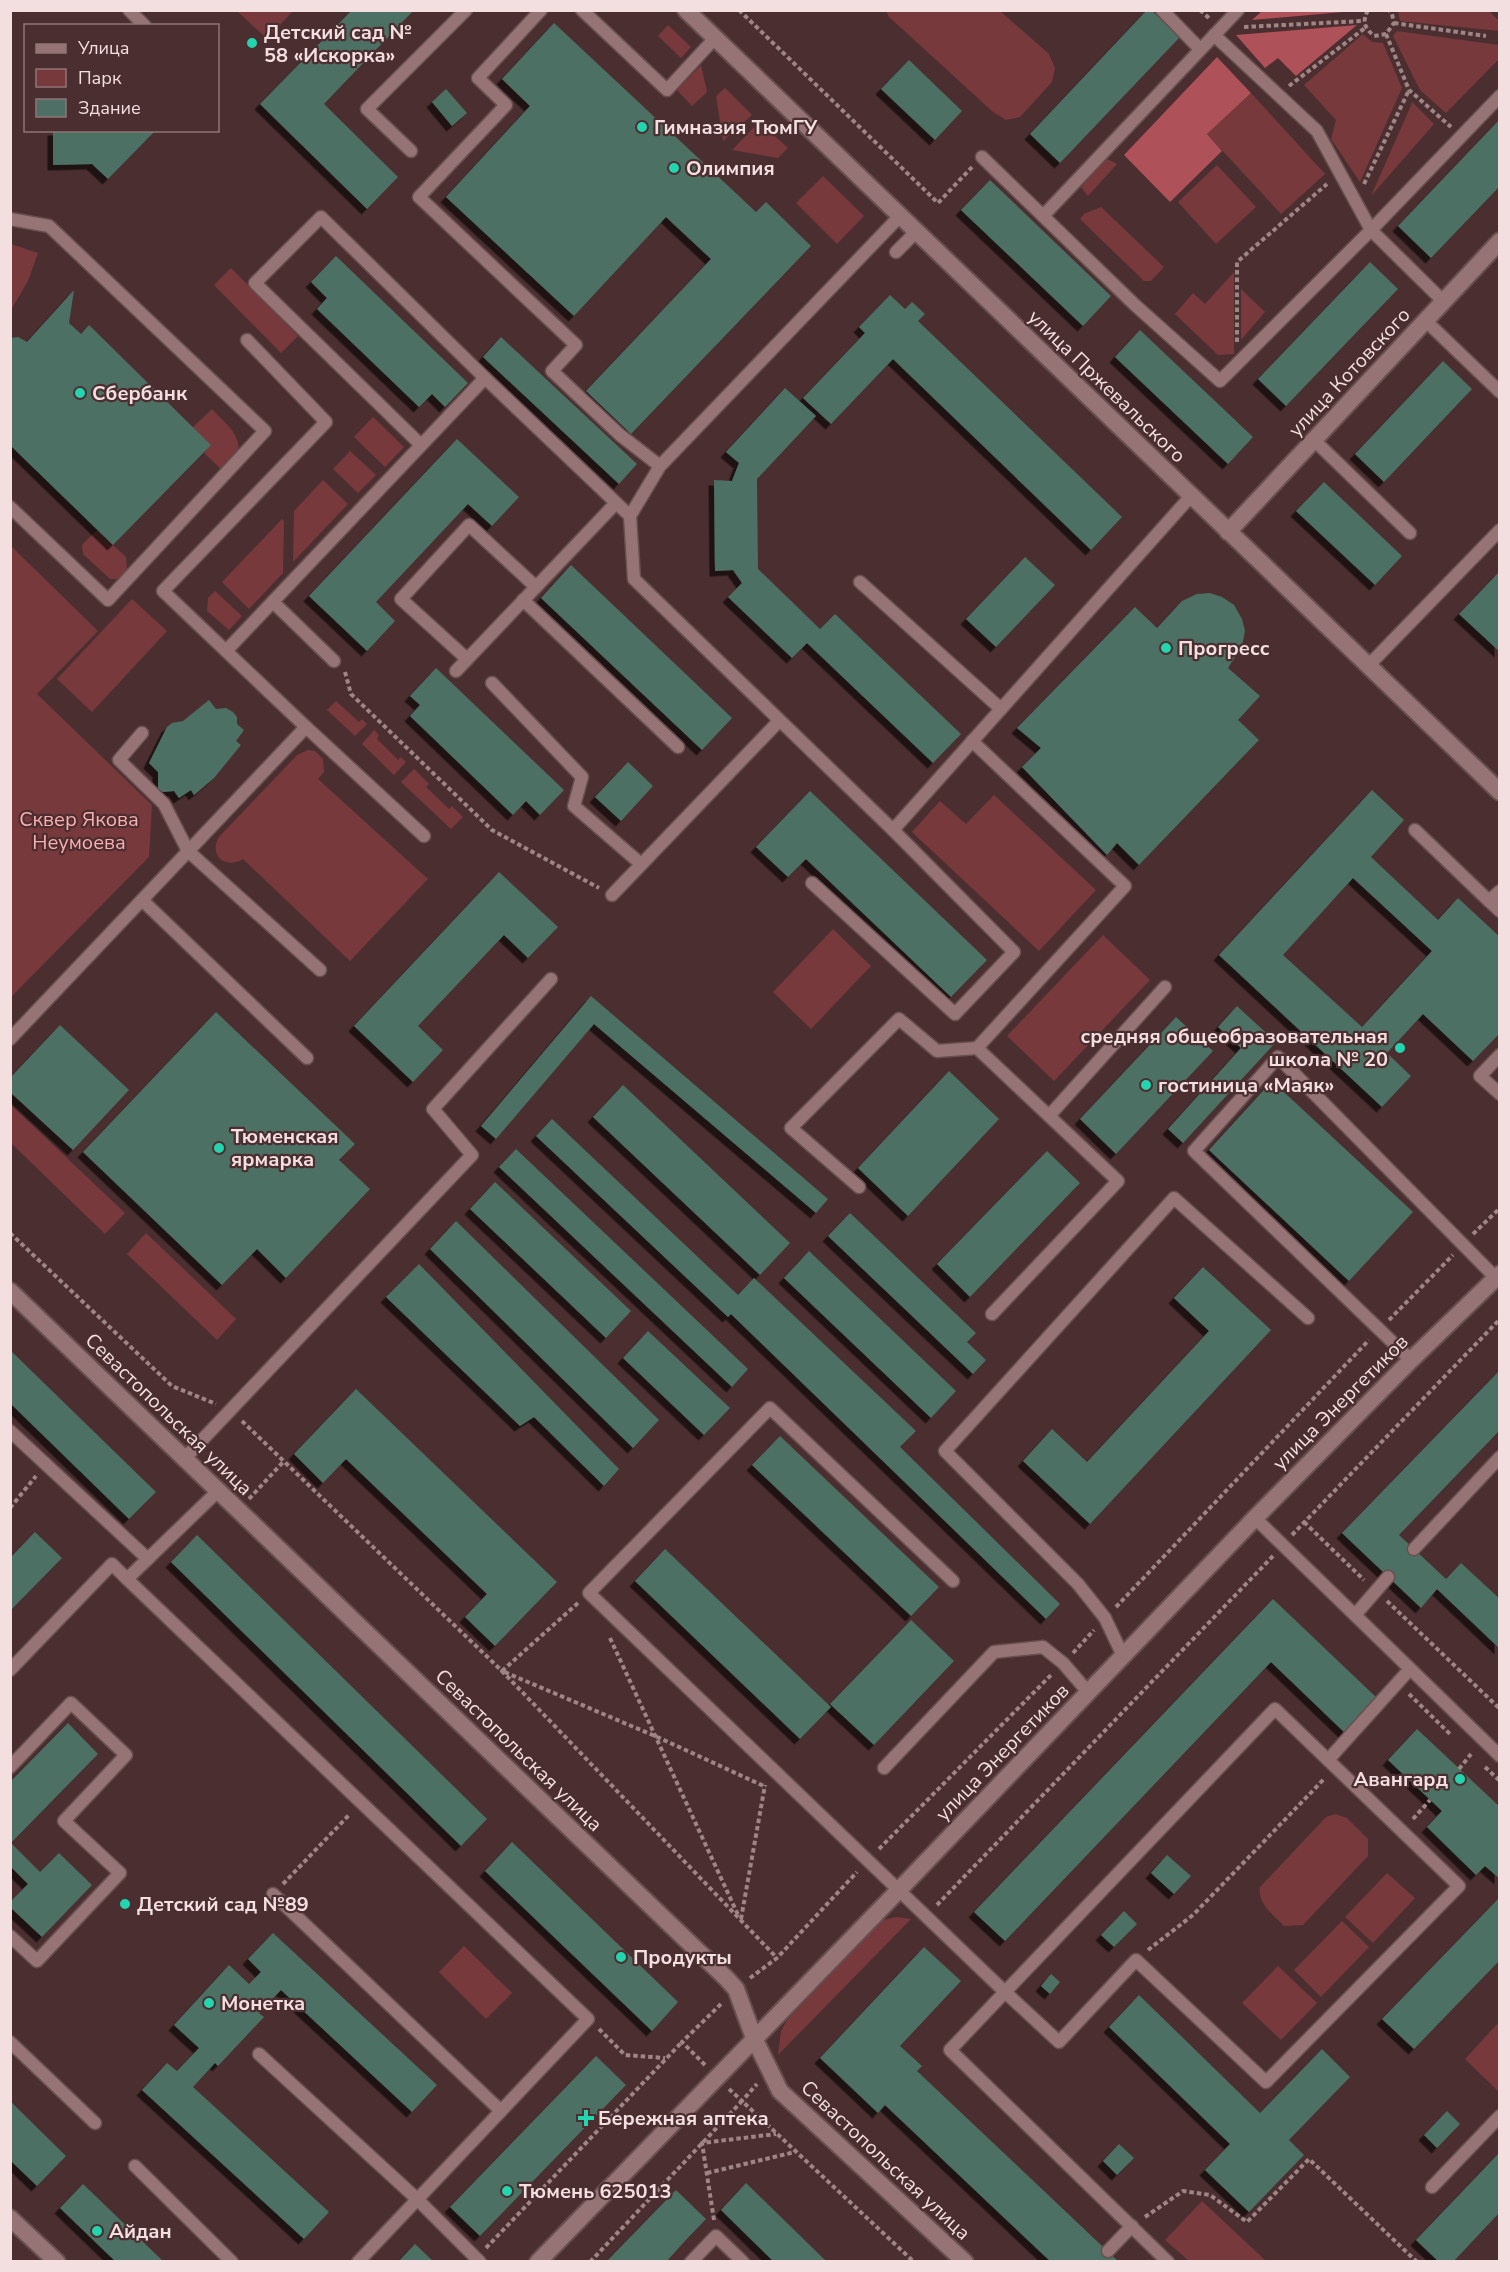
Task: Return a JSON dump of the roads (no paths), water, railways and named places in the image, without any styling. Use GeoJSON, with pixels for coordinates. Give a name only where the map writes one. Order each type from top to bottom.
{"type":"FeatureCollection","features":[{"type":"Feature","properties":{"kind":"street","name":"улица Пржевальского"},"geometry":{"type":"LineString","coordinates":[[687,10],[1500,792]]}},
{"type":"Feature","properties":{"kind":"street","name":"улица Котовского"},"geometry":{"type":"LineString","coordinates":[[1228,532],[1500,241]]}},
{"type":"Feature","properties":{"kind":"street","name":"улица Энергетиков"},"geometry":{"type":"LineString","coordinates":[[538,2262],[899,1890],[1255,1518],[1498,1276]]}},
{"type":"Feature","properties":{"kind":"street","name":"Севастопольская улица"},"geometry":{"type":"LineString","coordinates":[[10,1291],[726,1978],[736,1989],[754,2038],[780,2091],[965,2262]]}},
{"type":"Feature","properties":{"kind":"street"},"geometry":{"type":"LineString","coordinates":[[10,2218],[57,2262]]}},
{"type":"Feature","properties":{"kind":"lane"},"geometry":{"type":"LineString","coordinates":[[129,10],[143,24]]}},
{"type":"Feature","properties":{"kind":"lane"},"geometry":{"type":"LineString","coordinates":[[411,151],[367,109],[466,10]]}},
{"type":"Feature","properties":{"kind":"lane"},"geometry":{"type":"LineString","coordinates":[[541,10],[478,78],[506,105],[419,197],[576,345],[552,371],[620,435],[660,466]]}},
{"type":"Feature","properties":{"kind":"lane"},"geometry":{"type":"LineString","coordinates":[[582,10],[667,90],[715,38]]}},
{"type":"Feature","properties":{"kind":"lane"},"geometry":{"type":"LineString","coordinates":[[1162,10],[1200,49]]}},
{"type":"Feature","properties":{"kind":"lane"},"geometry":{"type":"LineString","coordinates":[[1043,216],[1238,10]]}},
{"type":"Feature","properties":{"kind":"lane"},"geometry":{"type":"LineString","coordinates":[[1217,32],[1278,95],[1317,131],[1371,230],[1443,301]]}},
{"type":"Feature","properties":{"kind":"lane"},"geometry":{"type":"LineString","coordinates":[[982,157],[1136,305],[1220,381],[1371,230],[1500,96]]}},
{"type":"Feature","properties":{"kind":"lane"},"geometry":{"type":"LineString","coordinates":[[812,883],[956,1014],[1014,952],[893,830],[634,579],[630,516],[660,466],[900,216]]}},
{"type":"Feature","properties":{"kind":"lane"},"geometry":{"type":"LineString","coordinates":[[421,445],[255,283],[321,217],[630,516]]}},
{"type":"Feature","properties":{"kind":"lane"},"geometry":{"type":"LineString","coordinates":[[10,219],[49,225],[265,431],[108,600],[10,507]]}},
{"type":"Feature","properties":{"kind":"lane"},"geometry":{"type":"LineString","coordinates":[[896,252],[916,232]]}},
{"type":"Feature","properties":{"kind":"lane"},"geometry":{"type":"LineString","coordinates":[[1426,321],[1500,392]]}},
{"type":"Feature","properties":{"kind":"lane"},"geometry":{"type":"LineString","coordinates":[[247,340],[326,422],[163,591],[423,836]]}},
{"type":"Feature","properties":{"kind":"lane"},"geometry":{"type":"LineString","coordinates":[[226,651],[485,378]]}},
{"type":"Feature","properties":{"kind":"lane"},"geometry":{"type":"LineString","coordinates":[[1314,440],[1410,533]]}},
{"type":"Feature","properties":{"kind":"lane"},"geometry":{"type":"LineString","coordinates":[[893,830],[1191,496]]}},
{"type":"Feature","properties":{"kind":"lane"},"geometry":{"type":"LineString","coordinates":[[456,671],[616,503]]}},
{"type":"Feature","properties":{"kind":"lane"},"geometry":{"type":"LineString","coordinates":[[466,659],[401,599],[469,525],[536,586]]}},
{"type":"Feature","properties":{"kind":"lane"},"geometry":{"type":"LineString","coordinates":[[1368,666],[1500,530]]}},
{"type":"Feature","properties":{"kind":"lane"},"geometry":{"type":"LineString","coordinates":[[860,582],[1001,709]]}},
{"type":"Feature","properties":{"kind":"lane"},"geometry":{"type":"LineString","coordinates":[[523,600],[678,747]]}},
{"type":"Feature","properties":{"kind":"lane"},"geometry":{"type":"LineString","coordinates":[[273,602],[334,661]]}},
{"type":"Feature","properties":{"kind":"lane"},"geometry":{"type":"LineString","coordinates":[[492,683],[582,777],[574,806],[641,864]]}},
{"type":"Feature","properties":{"kind":"lane"},"geometry":{"type":"LineString","coordinates":[[612,895],[779,721]]}},
{"type":"Feature","properties":{"kind":"lane"},"geometry":{"type":"LineString","coordinates":[[10,1039],[306,727]]}},
{"type":"Feature","properties":{"kind":"lane"},"geometry":{"type":"LineString","coordinates":[[142,733],[119,760],[164,804],[188,851],[320,970]]}},
{"type":"Feature","properties":{"kind":"lane"},"geometry":{"type":"LineString","coordinates":[[860,1187],[791,1128],[899,1019],[937,1051],[977,1048],[1125,886],[972,741]]}},
{"type":"Feature","properties":{"kind":"lane"},"geometry":{"type":"LineString","coordinates":[[1415,830],[1500,911]]}},
{"type":"Feature","properties":{"kind":"lane"},"geometry":{"type":"LineString","coordinates":[[1489,901],[1500,891]]}},
{"type":"Feature","properties":{"kind":"lane"},"geometry":{"type":"LineString","coordinates":[[142,900],[307,1058]]}},
{"type":"Feature","properties":{"kind":"lane"},"geometry":{"type":"LineString","coordinates":[[184,1458],[472,1155],[433,1109],[551,979]]}},
{"type":"Feature","properties":{"kind":"lane"},"geometry":{"type":"LineString","coordinates":[[1049,1116],[1165,987]]}},
{"type":"Feature","properties":{"kind":"lane"},"geometry":{"type":"LineString","coordinates":[[977,1048],[1118,1181],[992,1314]]}},
{"type":"Feature","properties":{"kind":"lane"},"geometry":{"type":"LineString","coordinates":[[1500,1055],[1480,1076],[1500,1094]]}},
{"type":"Feature","properties":{"kind":"lane"},"geometry":{"type":"LineString","coordinates":[[1412,1360],[1194,1151],[1278,1058],[1498,1276]]}},
{"type":"Feature","properties":{"kind":"lane"},"geometry":{"type":"LineString","coordinates":[[1123,1656],[1105,1618],[1078,1584],[945,1451],[1174,1198],[1308,1318]]}},
{"type":"Feature","properties":{"kind":"lane"},"geometry":{"type":"LineString","coordinates":[[953,1581],[771,1408],[589,1593],[1005,1992],[1059,2042],[1136,1960],[1266,2082],[1459,1886],[1275,1709],[1005,1992],[950,2050],[1168,2262]]}},
{"type":"Feature","properties":{"kind":"lane"},"geometry":{"type":"LineString","coordinates":[[10,1431],[148,1558]]}},
{"type":"Feature","properties":{"kind":"lane"},"geometry":{"type":"LineString","coordinates":[[1414,1549],[1500,1457]]}},
{"type":"Feature","properties":{"kind":"lane"},"geometry":{"type":"LineString","coordinates":[[127,1579],[218,1491]]}},
{"type":"Feature","properties":{"kind":"lane"},"geometry":{"type":"LineString","coordinates":[[1255,1518],[1500,1756]]}},
{"type":"Feature","properties":{"kind":"lane"},"geometry":{"type":"LineString","coordinates":[[10,1670],[112,1564],[588,2019],[358,2262]]}},
{"type":"Feature","properties":{"kind":"lane"},"geometry":{"type":"LineString","coordinates":[[1355,1615],[1388,1577]]}},
{"type":"Feature","properties":{"kind":"lane"},"geometry":{"type":"LineString","coordinates":[[884,1768],[994,1652],[1043,1647],[1063,1663],[1088,1692]]}},
{"type":"Feature","properties":{"kind":"lane"},"geometry":{"type":"LineString","coordinates":[[1332,1763],[1410,1670]]}},
{"type":"Feature","properties":{"kind":"lane"},"geometry":{"type":"LineString","coordinates":[[10,1767],[71,1703],[126,1755],[64,1821],[120,1873],[37,1961],[10,1936]]}},
{"type":"Feature","properties":{"kind":"lane"},"geometry":{"type":"LineString","coordinates":[[273,1894],[501,2111]]}},
{"type":"Feature","properties":{"kind":"lane"},"geometry":{"type":"LineString","coordinates":[[10,2042],[94,2123]]}},
{"type":"Feature","properties":{"kind":"lane"},"geometry":{"type":"LineString","coordinates":[[259,2055],[417,2199],[478,2260]]}},
{"type":"Feature","properties":{"kind":"lane"},"geometry":{"type":"LineString","coordinates":[[1432,2187],[1500,2116]]}},
{"type":"Feature","properties":{"kind":"lane"},"geometry":{"type":"LineString","coordinates":[[135,2166],[232,2262]]}},
{"type":"Feature","properties":{"kind":"lane"},"geometry":{"type":"LineString","coordinates":[[1108,2251],[1132,2226]]}},
{"type":"Feature","properties":{"kind":"lane"},"geometry":{"type":"LineString","coordinates":[[691,2262],[716,2236],[743,2262]]}},
{"type":"Feature","properties":{"kind":"place","name":"Детский сад № 58 «Искорка»"},"geometry":{"type":"Point","coordinates":[252,43]}},
{"type":"Feature","properties":{"kind":"place","name":"Гимназия ТюмГУ"},"geometry":{"type":"Point","coordinates":[642,127]}},
{"type":"Feature","properties":{"kind":"place","name":"Олимпия"},"geometry":{"type":"Point","coordinates":[674,168]}},
{"type":"Feature","properties":{"kind":"place","name":"Сбербанк"},"geometry":{"type":"Point","coordinates":[80,393]}},
{"type":"Feature","properties":{"kind":"place","name":"Прогресс"},"geometry":{"type":"Point","coordinates":[1166,648]}},
{"type":"Feature","properties":{"kind":"place","name":"средняя общеобразовательная школа № 20"},"geometry":{"type":"Point","coordinates":[1400,1048]}},
{"type":"Feature","properties":{"kind":"place","name":"гостиница «Маяк»"},"geometry":{"type":"Point","coordinates":[1146,1085]}},
{"type":"Feature","properties":{"kind":"place","name":"Тюменская ярмарка"},"geometry":{"type":"Point","coordinates":[219,1148]}},
{"type":"Feature","properties":{"kind":"place","name":"Авангард"},"geometry":{"type":"Point","coordinates":[1460,1779]}},
{"type":"Feature","properties":{"kind":"place","name":"Детский сад №89"},"geometry":{"type":"Point","coordinates":[125,1904]}},
{"type":"Feature","properties":{"kind":"place","name":"Продукты"},"geometry":{"type":"Point","coordinates":[621,1957]}},
{"type":"Feature","properties":{"kind":"place","name":"Монетка"},"geometry":{"type":"Point","coordinates":[209,2003]}},
{"type":"Feature","properties":{"kind":"place","name":"Бережная аптека"},"geometry":{"type":"Point","coordinates":[586,2118]}},
{"type":"Feature","properties":{"kind":"place","name":"Тюмень 625013"},"geometry":{"type":"Point","coordinates":[507,2191]}},
{"type":"Feature","properties":{"kind":"place","name":"Айдан"},"geometry":{"type":"Point","coordinates":[97,2231]}},
{"type":"Feature","properties":{"kind":"park label","name":"Сквер Якова Неумоева"},"geometry":{"type":"Point","coordinates":[79,830]}}]}
